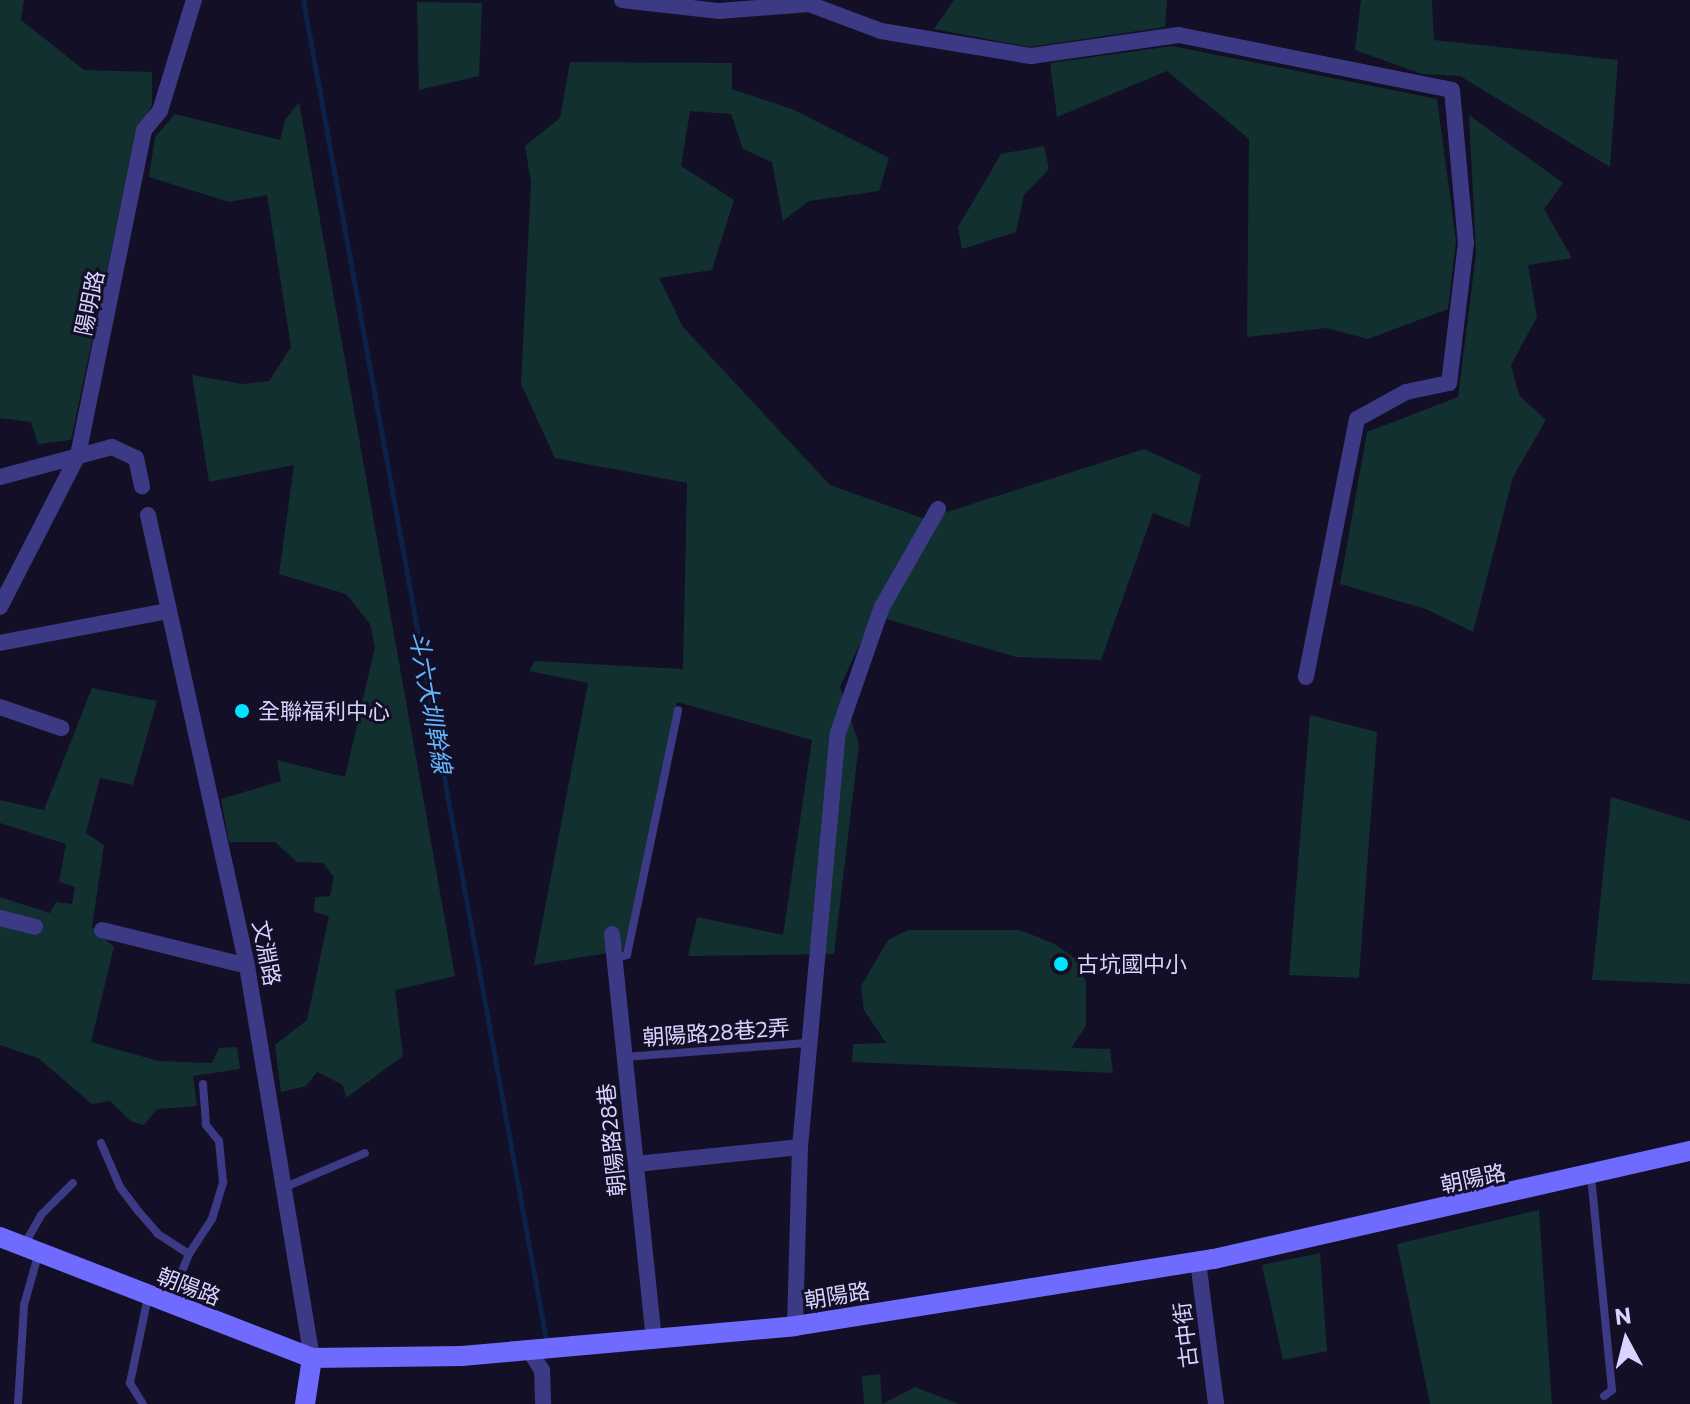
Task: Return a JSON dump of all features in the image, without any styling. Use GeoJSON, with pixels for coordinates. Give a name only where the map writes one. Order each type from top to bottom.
{"type":"FeatureCollection","features":[{"type":"Feature","properties":{"kind":"main road","name":"朝陽路"},"geometry":{"type":"LineString","coordinates":[[0,1237],[312,1358],[462,1356],[566,1343],[654,1341],[795,1326],[1198,1261],[1690,1151]]}},
{"type":"Feature","properties":{"kind":"main road","name":"文淵路"},"geometry":{"type":"LineString","coordinates":[[305,1404],[312,1358]]}},
{"type":"Feature","properties":{"kind":"street","name":"陽明路"},"geometry":{"type":"LineString","coordinates":[[0,607],[78,455],[144,130],[160,111],[194,0]]}},
{"type":"Feature","properties":{"kind":"street"},"geometry":{"type":"LineString","coordinates":[[622,0],[719,11],[809,4],[881,31],[1031,56],[1179,35],[1452,90],[1466,243],[1449,383],[1406,392],[1357,419],[1306,677]]}},
{"type":"Feature","properties":{"kind":"street"},"geometry":{"type":"LineString","coordinates":[[0,477],[112,447],[136,458],[142,486]]}},
{"type":"Feature","properties":{"kind":"street"},"geometry":{"type":"LineString","coordinates":[[795,1326],[800,1147],[838,733],[882,607],[938,509]]}},
{"type":"Feature","properties":{"kind":"street","name":"文淵路"},"geometry":{"type":"LineString","coordinates":[[148,515],[247,966],[312,1358]]}},
{"type":"Feature","properties":{"kind":"street"},"geometry":{"type":"LineString","coordinates":[[0,643],[167,611]]}},
{"type":"Feature","properties":{"kind":"street"},"geometry":{"type":"LineString","coordinates":[[0,707],[61,728]]}},
{"type":"Feature","properties":{"kind":"street"},"geometry":{"type":"LineString","coordinates":[[0,918],[35,927]]}},
{"type":"Feature","properties":{"kind":"street"},"geometry":{"type":"LineString","coordinates":[[102,930],[247,966]]}},
{"type":"Feature","properties":{"kind":"street","name":"朝陽路28巷"},"geometry":{"type":"LineString","coordinates":[[612,934],[654,1341]]}},
{"type":"Feature","properties":{"kind":"street"},"geometry":{"type":"LineString","coordinates":[[636,1164],[800,1147]]}},
{"type":"Feature","properties":{"kind":"street","name":"古中街"},"geometry":{"type":"LineString","coordinates":[[1198,1261],[1216,1404]]}},
{"type":"Feature","properties":{"kind":"street"},"geometry":{"type":"LineString","coordinates":[[528,1348],[542,1370],[543,1404]]}},
{"type":"Feature","properties":{"kind":"lane"},"geometry":{"type":"LineString","coordinates":[[614,958],[627,955],[678,710]]}},
{"type":"Feature","properties":{"kind":"lane","name":"朝陽路28巷2弄"},"geometry":{"type":"LineString","coordinates":[[625,1057],[810,1043]]}},
{"type":"Feature","properties":{"kind":"lane"},"geometry":{"type":"LineString","coordinates":[[169,1303],[189,1254],[212,1219],[223,1182],[219,1141],[206,1125],[203,1084]]}},
{"type":"Feature","properties":{"kind":"lane"},"geometry":{"type":"LineString","coordinates":[[101,1143],[120,1187],[139,1212],[158,1234],[189,1254]]}},
{"type":"Feature","properties":{"kind":"lane"},"geometry":{"type":"LineString","coordinates":[[283,1189],[365,1153]]}},
{"type":"Feature","properties":{"kind":"lane"},"geometry":{"type":"LineString","coordinates":[[1590,1175],[1612,1390],[1604,1396]]}},
{"type":"Feature","properties":{"kind":"lane"},"geometry":{"type":"LineString","coordinates":[[18,1404],[31,1249],[41,1215],[73,1183]]}},
{"type":"Feature","properties":{"kind":"lane"},"geometry":{"type":"LineString","coordinates":[[143,1404],[130,1383],[148,1296]]}},
{"type":"Feature","properties":{"kind":"green space"},"geometry":{"type":"Polygon","coordinates":[[[0,0],[24,0],[21,20],[84,70],[152,72],[152,105],[135,136],[71,440],[38,444],[31,422],[0,418],[0,0]]]}},
{"type":"Feature","properties":{"kind":"green space"},"geometry":{"type":"Polygon","coordinates":[[[954,0],[1167,0],[1165,27],[1029,47],[934,29],[954,0]]]}},
{"type":"Feature","properties":{"kind":"green space"},"geometry":{"type":"Polygon","coordinates":[[[1361,0],[1432,0],[1434,40],[1618,60],[1610,167],[1460,76],[1422,74],[1355,50],[1361,0]]]}},
{"type":"Feature","properties":{"kind":"green space"},"geometry":{"type":"Polygon","coordinates":[[[417,2],[482,3],[479,76],[419,90],[417,2]]]}},
{"type":"Feature","properties":{"kind":"green space"},"geometry":{"type":"Polygon","coordinates":[[[1172,46],[1437,99],[1456,241],[1448,309],[1368,339],[1326,328],[1247,337],[1249,139],[1167,71],[1057,117],[1050,63],[1172,46]]]}},
{"type":"Feature","properties":{"kind":"green space"},"geometry":{"type":"Polygon","coordinates":[[[570,62],[732,63],[732,89],[792,109],[889,158],[879,191],[809,201],[783,221],[772,162],[743,149],[731,114],[690,111],[681,166],[734,200],[712,270],[659,278],[683,327],[830,485],[925,519],[1144,449],[1201,475],[1189,527],[1153,513],[1101,660],[1016,657],[873,615],[840,687],[859,744],[834,954],[688,956],[697,917],[783,935],[812,740],[677,702],[627,950],[534,965],[588,683],[529,671],[535,661],[683,669],[687,483],[555,458],[521,384],[531,182],[525,146],[560,118],[570,62]]]}},
{"type":"Feature","properties":{"kind":"green space"},"geometry":{"type":"Polygon","coordinates":[[[299,102],[455,976],[395,990],[403,1056],[346,1098],[343,1085],[317,1072],[306,1086],[281,1092],[275,1045],[307,1020],[329,916],[314,912],[315,897],[330,896],[334,877],[323,863],[297,862],[275,842],[229,842],[221,799],[281,781],[277,760],[345,777],[375,647],[370,624],[346,594],[279,574],[294,465],[209,482],[192,375],[242,384],[269,381],[291,347],[267,195],[229,202],[149,177],[155,137],[175,114],[280,140],[285,120],[299,102]]]}},
{"type":"Feature","properties":{"kind":"green space"},"geometry":{"type":"Polygon","coordinates":[[[1469,115],[1563,183],[1544,209],[1572,258],[1528,265],[1537,317],[1511,365],[1519,395],[1546,420],[1513,477],[1473,632],[1426,609],[1340,584],[1367,432],[1458,397],[1476,254],[1469,115]]]}},
{"type":"Feature","properties":{"kind":"green space"},"geometry":{"type":"Polygon","coordinates":[[[1044,146],[1049,169],[1024,195],[1016,232],[962,249],[958,227],[1001,154],[1044,146]]]}},
{"type":"Feature","properties":{"kind":"green space"},"geometry":{"type":"Polygon","coordinates":[[[92,688],[157,701],[133,785],[100,778],[86,833],[104,845],[92,927],[114,947],[91,1042],[158,1061],[212,1063],[219,1048],[237,1047],[240,1069],[193,1076],[197,1106],[157,1109],[144,1125],[132,1122],[110,1101],[92,1104],[38,1058],[0,1045],[0,897],[50,913],[56,902],[72,904],[75,887],[59,882],[66,844],[0,823],[0,800],[44,810],[92,688]]]}},
{"type":"Feature","properties":{"kind":"green space"},"geometry":{"type":"Polygon","coordinates":[[[1310,715],[1377,732],[1359,978],[1289,975],[1310,715]]]}},
{"type":"Feature","properties":{"kind":"green space"},"geometry":{"type":"Polygon","coordinates":[[[1611,797],[1690,821],[1690,984],[1592,980],[1611,797]]]}},
{"type":"Feature","properties":{"kind":"green space"},"geometry":{"type":"Polygon","coordinates":[[[908,930],[1020,930],[1055,944],[1076,959],[1086,983],[1086,1026],[1071,1048],[1110,1049],[1113,1073],[852,1062],[853,1044],[886,1043],[864,1010],[861,986],[888,940],[908,930]]]}},
{"type":"Feature","properties":{"kind":"green space"},"geometry":{"type":"Polygon","coordinates":[[[1539,1210],[1552,1404],[1430,1404],[1397,1244],[1539,1210]]]}},
{"type":"Feature","properties":{"kind":"green space"},"geometry":{"type":"Polygon","coordinates":[[[1320,1253],[1327,1351],[1283,1360],[1262,1265],[1320,1253]]]}},
{"type":"Feature","properties":{"kind":"green space"},"geometry":{"type":"Polygon","coordinates":[[[880,1374],[882,1404],[864,1404],[862,1376],[880,1374]]]}},
{"type":"Feature","properties":{"kind":"green space"},"geometry":{"type":"Polygon","coordinates":[[[915,1387],[959,1404],[882,1404],[915,1387]]]}},
{"type":"Feature","properties":{"kind":"waterway","name":"斗六大圳幹線"},"geometry":{"type":"LineString","coordinates":[[303,0],[547,1345]]}},
{"type":"Feature","properties":{"kind":"place","name":"全聯福利中心"},"geometry":{"type":"Point","coordinates":[242,711]}},
{"type":"Feature","properties":{"kind":"place","name":"古坑國中小"},"geometry":{"type":"Point","coordinates":[1061,964]}}]}
